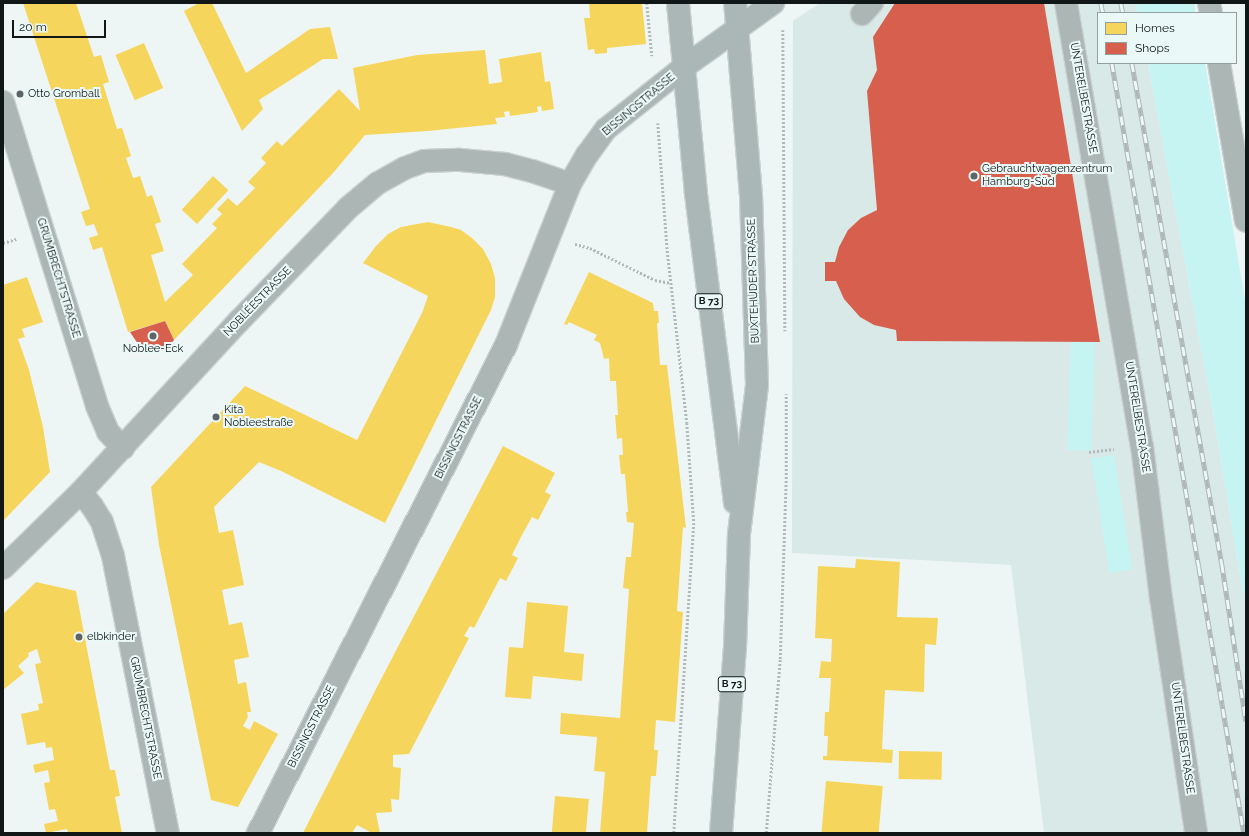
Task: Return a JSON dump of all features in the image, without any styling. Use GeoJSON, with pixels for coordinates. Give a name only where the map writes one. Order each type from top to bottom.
{"type":"FeatureCollection","features":[{"type":"Feature","properties":{"kind":"main road","name":"B 73"},"geometry":{"type":"LineString","coordinates":[[678,3],[684,67]]}},
{"type":"Feature","properties":{"kind":"main road","name":"B 73"},"geometry":{"type":"LineString","coordinates":[[735,3],[738,27]]}},
{"type":"Feature","properties":{"kind":"main road"},"geometry":{"type":"LineString","coordinates":[[684,67],[773,3]]}},
{"type":"Feature","properties":{"kind":"main road","name":"BUXTEHUDER STRASSE"},"geometry":{"type":"LineString","coordinates":[[721,833],[735,648],[739,534],[757,385],[751,196],[738,27]]}},
{"type":"Feature","properties":{"kind":"main road","name":"BUXTEHUDER STRASSE"},"geometry":{"type":"LineString","coordinates":[[684,67],[697,202],[739,534]]}},
{"type":"Feature","properties":{"kind":"street","name":"UNTERELBESTRASSE"},"geometry":{"type":"LineString","coordinates":[[1066,3],[1142,446],[1161,598],[1196,833]]}},
{"type":"Feature","properties":{"kind":"street"},"geometry":{"type":"LineString","coordinates":[[1219,64],[1246,221]]}},
{"type":"Feature","properties":{"kind":"street","name":"BISSINGSTRASSE"},"geometry":{"type":"LineString","coordinates":[[258,833],[506,345],[570,184],[587,155],[606,129],[684,67]]}},
{"type":"Feature","properties":{"kind":"street","name":"GRUMBRECHTSTRASSE"},"geometry":{"type":"LineString","coordinates":[[3,102],[97,406],[108,432],[122,448]]}},
{"type":"Feature","properties":{"kind":"street","name":"NOBLÉESTRASSE"},"geometry":{"type":"LineString","coordinates":[[3,568],[81,492],[239,321],[348,208],[378,182],[405,168],[424,161],[460,160],[505,164],[532,171],[570,184]]}},
{"type":"Feature","properties":{"kind":"street","name":"GRUMBRECHTSTRASSE"},"geometry":{"type":"LineString","coordinates":[[81,492],[97,514],[112,550],[168,833]]}},
{"type":"Feature","properties":{"kind":"path"},"geometry":{"type":"LineString","coordinates":[[647,3],[671,283],[687,423],[694,523],[674,833]]}},
{"type":"Feature","properties":{"kind":"path"},"geometry":{"type":"LineString","coordinates":[[550,236],[590,248],[654,280],[671,283]]}},
{"type":"Feature","properties":{"kind":"path"},"geometry":{"type":"LineString","coordinates":[[1089,452],[1114,449]]}},
{"type":"Feature","properties":{"kind":"shaded area"},"geometry":{"type":"Polygon","coordinates":[[[820,3],[1137,3],[1139,12],[1097,12],[1097,64],[1148,64],[1214,418],[1246,609],[1246,833],[1044,833],[1011,565],[792,553],[793,21],[820,3]]]}},
{"type":"Feature","properties":{"kind":"shaded area"},"geometry":{"type":"Polygon","coordinates":[[[1137,3],[1195,3],[1195,12],[1137,12],[1137,3]]]}},
{"type":"Feature","properties":{"kind":"shaded area"},"geometry":{"type":"Polygon","coordinates":[[[1148,64],[1205,64],[1246,306],[1246,609],[1214,418],[1148,64]]]}},
{"type":"Feature","properties":{"kind":"shaded area"},"geometry":{"type":"Polygon","coordinates":[[[1071,341],[1095,342],[1091,451],[1067,450],[1071,341]]]}},
{"type":"Feature","properties":{"kind":"shaded area"},"geometry":{"type":"Polygon","coordinates":[[[1114,455],[1132,570],[1109,573],[1091,459],[1114,455]]]}},
{"type":"Feature","properties":{"kind":"building: Homes"},"geometry":{"type":"Polygon","coordinates":[[[23,3],[76,3],[94,57],[101,55],[109,82],[103,84],[117,129],[122,128],[131,156],[126,158],[133,178],[140,176],[147,197],[152,195],[161,222],[155,224],[164,251],[151,255],[165,302],[193,275],[182,264],[217,228],[212,224],[222,214],[217,209],[228,198],[237,206],[255,188],[248,182],[266,163],[261,158],[277,141],[282,146],[339,89],[360,111],[353,68],[417,55],[485,50],[489,84],[502,82],[499,59],[541,52],[545,82],[550,81],[554,109],[542,111],[541,106],[537,107],[538,112],[510,116],[509,111],[504,112],[505,117],[495,118],[497,124],[428,131],[365,135],[333,173],[174,340],[165,321],[128,332],[102,247],[93,250],[89,238],[98,235],[94,224],[86,226],[81,212],[90,209],[23,3]]]}},
{"type":"Feature","properties":{"kind":"building: Homes"},"geometry":{"type":"Polygon","coordinates":[[[199,3],[212,3],[246,73],[310,29],[330,27],[338,59],[323,59],[259,100],[263,109],[242,131],[184,11],[199,3]]]}},
{"type":"Feature","properties":{"kind":"building: Homes"},"geometry":{"type":"Polygon","coordinates":[[[589,3],[642,3],[646,44],[607,48],[607,53],[595,54],[594,49],[588,50],[584,18],[590,18],[589,3]]]}},
{"type":"Feature","properties":{"kind":"building: Homes"},"geometry":{"type":"Polygon","coordinates":[[[144,43],[163,88],[135,100],[115,55],[144,43]]]}},
{"type":"Feature","properties":{"kind":"building: Homes"},"geometry":{"type":"Polygon","coordinates":[[[213,176],[228,190],[197,224],[182,210],[213,176]]]}},
{"type":"Feature","properties":{"kind":"building: Homes"},"geometry":{"type":"Polygon","coordinates":[[[428,222],[461,230],[483,249],[491,264],[495,278],[495,297],[491,310],[385,523],[281,471],[259,462],[214,507],[219,533],[233,530],[244,585],[222,590],[229,625],[242,622],[249,657],[234,660],[238,684],[246,682],[251,712],[247,712],[248,717],[243,726],[250,730],[254,721],[278,734],[238,807],[211,800],[159,545],[151,487],[245,386],[357,440],[422,313],[428,296],[363,263],[376,246],[388,234],[401,227],[428,222]]]}},
{"type":"Feature","properties":{"kind":"building: Homes"},"geometry":{"type":"Polygon","coordinates":[[[589,272],[653,303],[654,311],[658,311],[659,323],[657,323],[660,365],[667,365],[686,528],[683,527],[677,611],[683,612],[675,722],[656,720],[654,750],[658,750],[656,776],[651,776],[647,833],[600,833],[605,772],[594,771],[597,737],[560,734],[561,713],[620,718],[629,589],[623,588],[626,557],[631,557],[634,523],[627,522],[626,512],[628,512],[625,474],[621,474],[619,455],[623,455],[622,438],[617,439],[615,415],[618,415],[616,381],[610,381],[609,358],[604,359],[600,343],[594,340],[597,335],[569,322],[567,325],[564,324],[589,272]]]}},
{"type":"Feature","properties":{"kind":"building: Homes"},"geometry":{"type":"Polygon","coordinates":[[[27,277],[43,322],[22,329],[25,337],[18,339],[29,370],[43,427],[50,472],[3,521],[3,285],[27,277]]]}},
{"type":"Feature","properties":{"kind":"building: Homes"},"geometry":{"type":"Polygon","coordinates":[[[503,446],[555,473],[545,492],[551,495],[538,520],[532,517],[522,535],[512,555],[518,558],[506,581],[500,578],[474,628],[470,626],[464,636],[469,638],[409,754],[393,755],[393,767],[401,768],[399,800],[391,799],[392,812],[376,813],[380,833],[372,833],[357,825],[352,833],[303,833],[378,685],[503,446]]]}},
{"type":"Feature","properties":{"kind":"building: Homes"},"geometry":{"type":"Polygon","coordinates":[[[856,559],[900,562],[897,617],[938,618],[936,645],[925,644],[924,692],[885,690],[882,749],[893,750],[892,763],[823,760],[823,756],[827,756],[828,736],[824,736],[825,712],[829,712],[831,678],[819,678],[821,661],[831,662],[832,639],[815,638],[818,566],[855,568],[856,559]]]}},
{"type":"Feature","properties":{"kind":"building: Homes"},"geometry":{"type":"Polygon","coordinates":[[[36,582],[76,591],[110,770],[115,770],[120,796],[115,797],[122,833],[68,833],[67,829],[46,833],[44,824],[58,821],[55,809],[49,810],[44,783],[50,782],[48,770],[35,773],[33,765],[54,760],[52,747],[46,748],[45,742],[27,745],[21,714],[39,710],[38,704],[43,703],[35,664],[41,663],[37,649],[28,653],[29,656],[18,666],[24,673],[3,690],[3,614],[36,582]]]}},
{"type":"Feature","properties":{"kind":"building: Homes"},"geometry":{"type":"Polygon","coordinates":[[[527,602],[568,606],[564,652],[584,654],[582,681],[533,676],[531,699],[505,697],[509,647],[523,648],[527,602]]]}},
{"type":"Feature","properties":{"kind":"building: Homes"},"geometry":{"type":"Polygon","coordinates":[[[899,751],[942,752],[942,780],[899,779],[899,751]]]}},
{"type":"Feature","properties":{"kind":"building: Homes"},"geometry":{"type":"Polygon","coordinates":[[[826,781],[883,786],[879,833],[821,833],[826,781]]]}},
{"type":"Feature","properties":{"kind":"building: Homes"},"geometry":{"type":"Polygon","coordinates":[[[555,796],[589,799],[586,833],[552,833],[555,796]]]}},
{"type":"Feature","properties":{"kind":"building: Shops","name":"Gebrauchtwagenzentrum Hamburg-Süd"},"geometry":{"type":"Polygon","coordinates":[[[895,3],[1044,3],[1100,342],[897,341],[896,330],[874,325],[860,317],[844,299],[836,281],[825,281],[825,262],[835,262],[839,247],[848,230],[861,218],[877,210],[867,91],[877,70],[873,37],[895,3]]]}},
{"type":"Feature","properties":{"kind":"building: Shops","name":"Noblee-Eck"},"geometry":{"type":"Polygon","coordinates":[[[165,321],[174,340],[166,350],[142,350],[130,332],[165,321]]]}},
{"type":"Feature","properties":{"kind":"railway"},"geometry":{"type":"LineString","coordinates":[[1101,3],[1103,12]]}},
{"type":"Feature","properties":{"kind":"railway"},"geometry":{"type":"LineString","coordinates":[[1121,3],[1123,12]]}},
{"type":"Feature","properties":{"kind":"railway"},"geometry":{"type":"LineString","coordinates":[[1112,64],[1244,833]]}},
{"type":"Feature","properties":{"kind":"railway"},"geometry":{"type":"LineString","coordinates":[[1132,64],[1222,564],[1246,721]]}},
{"type":"Feature","properties":{"kind":"place","name":"Otto Gromball"},"geometry":{"type":"Point","coordinates":[20,94]}},
{"type":"Feature","properties":{"kind":"place","name":"Gebrauchtwagenzentrum Hamburg-Süd"},"geometry":{"type":"Point","coordinates":[974,176]}},
{"type":"Feature","properties":{"kind":"place","name":"Noblee-Eck"},"geometry":{"type":"Point","coordinates":[153,336]}},
{"type":"Feature","properties":{"kind":"place","name":"Kita Nobleestraße"},"geometry":{"type":"Point","coordinates":[216,417]}},
{"type":"Feature","properties":{"kind":"place","name":"elbkinder"},"geometry":{"type":"Point","coordinates":[79,637]}}]}
